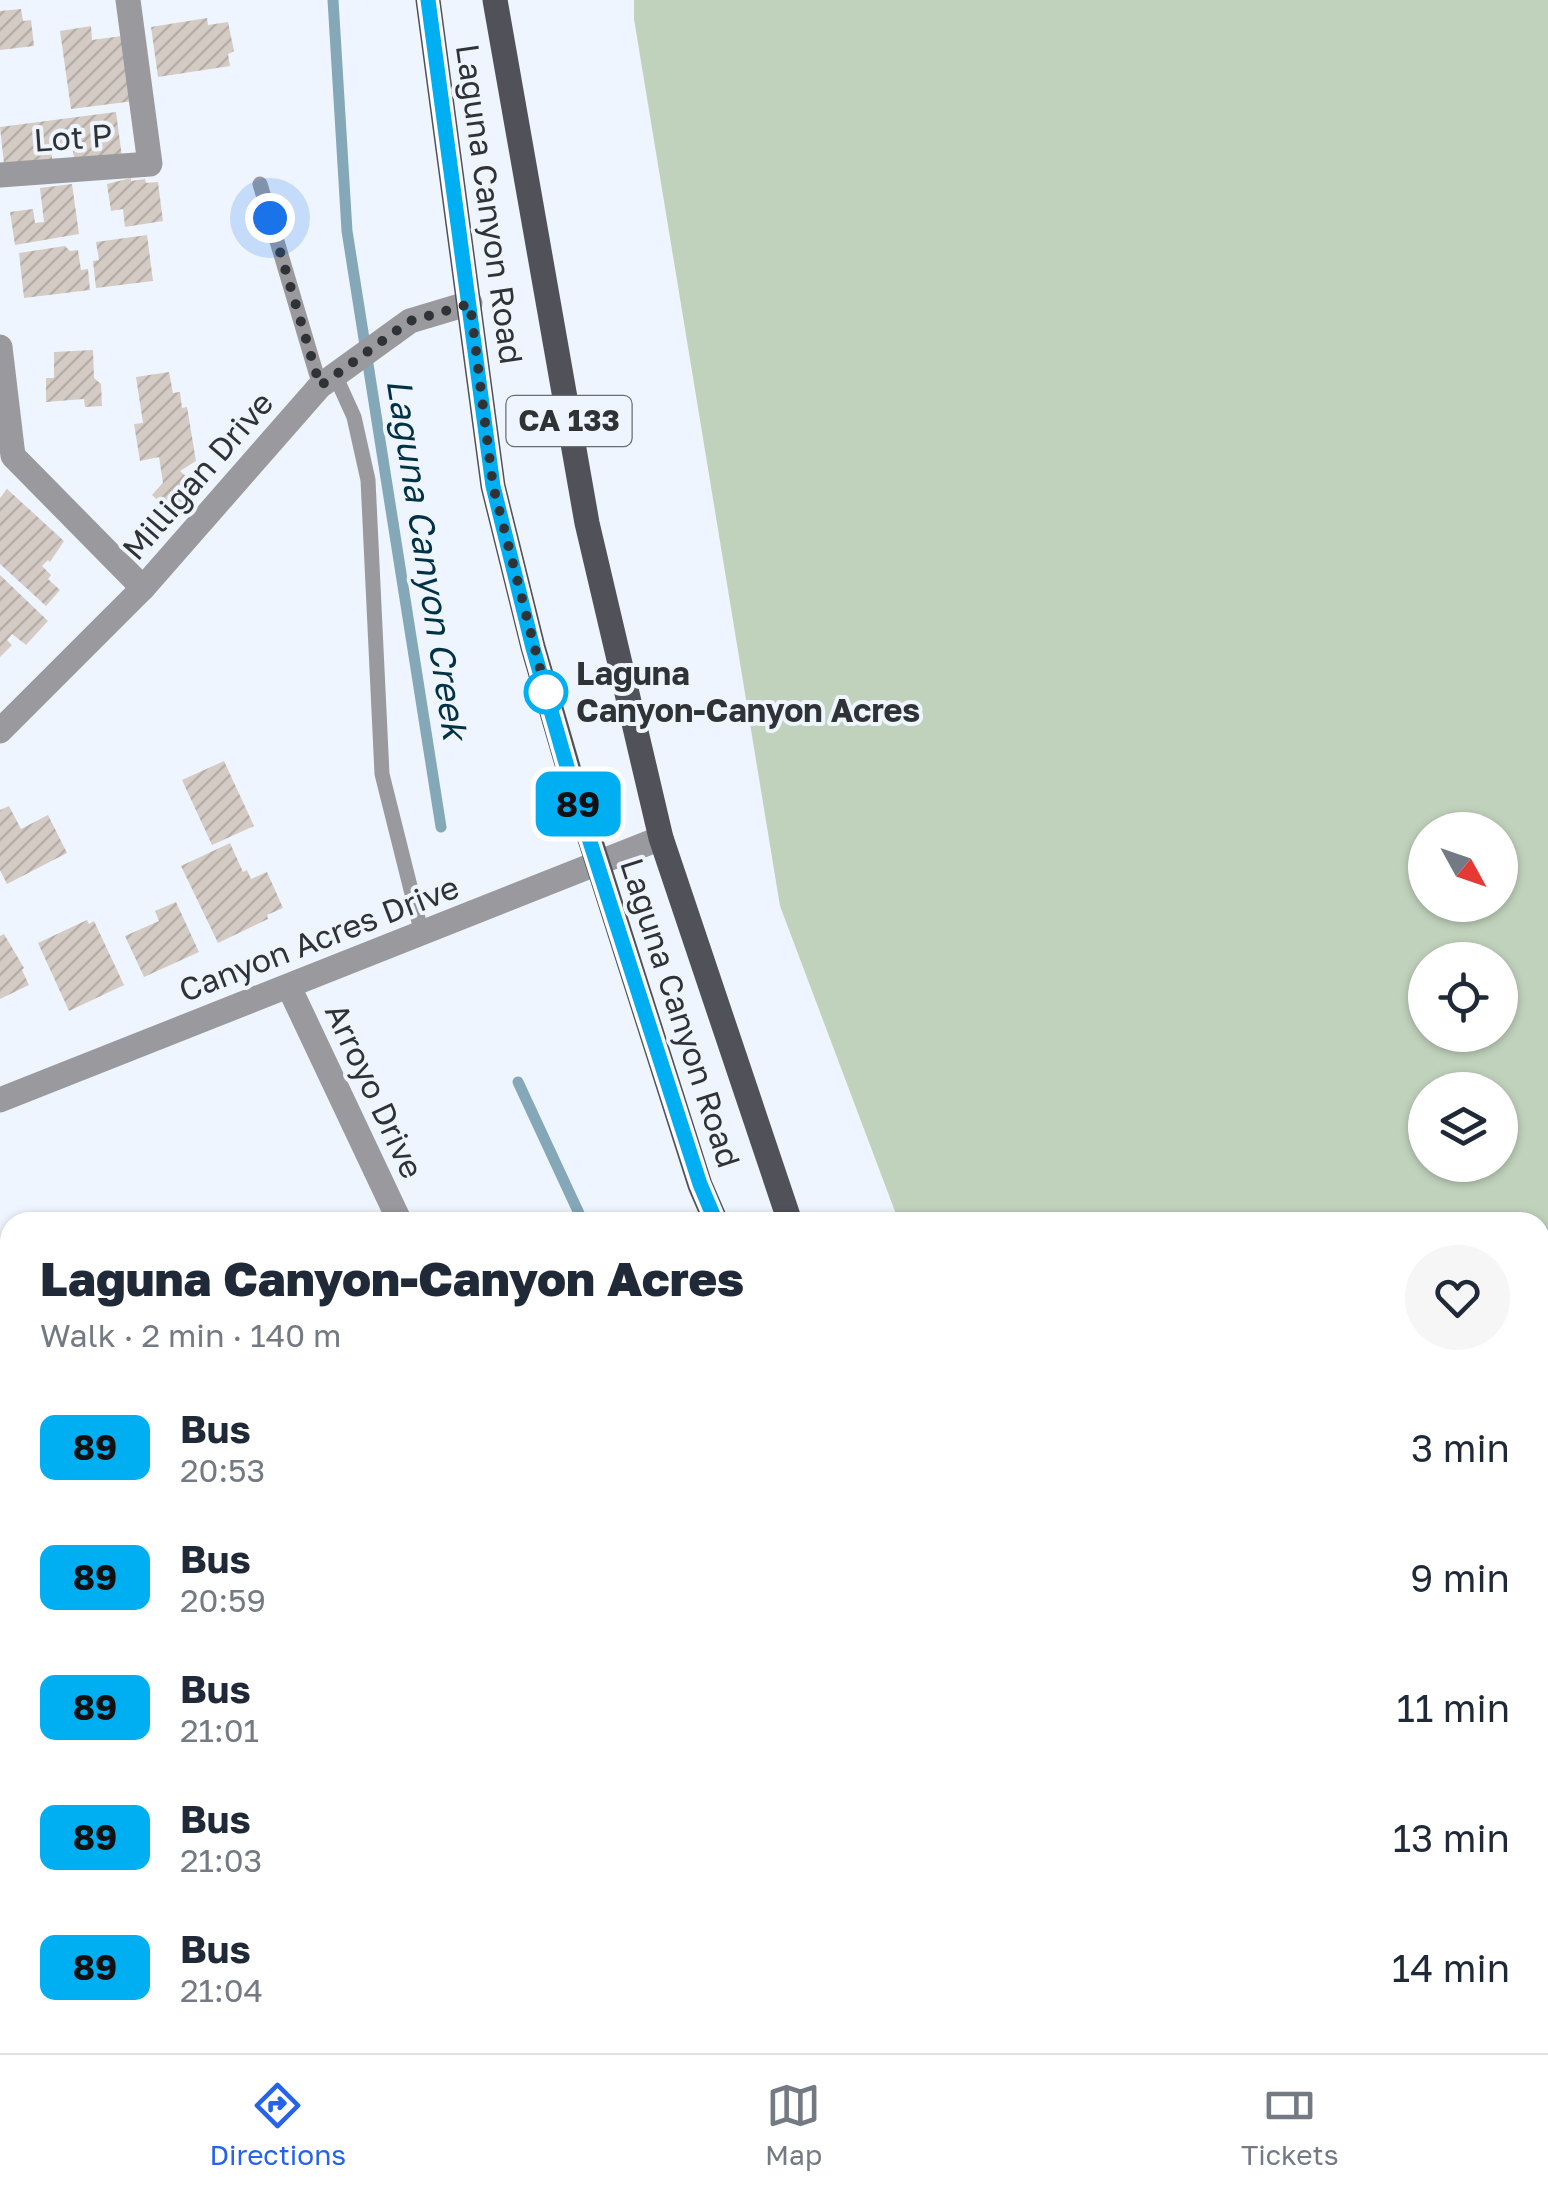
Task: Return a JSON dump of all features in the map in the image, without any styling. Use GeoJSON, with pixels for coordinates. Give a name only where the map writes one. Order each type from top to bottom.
{"type":"FeatureCollection","features":[{"type":"Feature","properties":{"kind":"main road","name":"Laguna Canyon Road"},"geometry":{"type":"LineString","coordinates":[[428,0],[493,486],[533,648],[598,863],[712,1212]]}},
{"type":"Feature","properties":{"kind":"main road","name":"Laguna Canyon Road"},"geometry":{"type":"LineString","coordinates":[[494,0],[588,523],[661,838],[787,1212]]}},
{"type":"Feature","properties":{"kind":"street","name":"Lot P"},"geometry":{"type":"LineString","coordinates":[[0,175],[150,164],[128,0]]}},
{"type":"Feature","properties":{"kind":"street","name":"Milligan Drive"},"geometry":{"type":"LineString","coordinates":[[0,731],[143,588],[334,376],[410,321],[470,304]]}},
{"type":"Feature","properties":{"kind":"street"},"geometry":{"type":"LineString","coordinates":[[0,347],[13,456],[143,588]]}},
{"type":"Feature","properties":{"kind":"street","name":"Canyon Acres Drive"},"geometry":{"type":"LineString","coordinates":[[0,1100],[661,838]]}},
{"type":"Feature","properties":{"kind":"street","name":"Arroyo Drive"},"geometry":{"type":"LineString","coordinates":[[289,987],[395,1212]]}},
{"type":"Feature","properties":{"kind":"lane"},"geometry":{"type":"LineString","coordinates":[[260,184],[334,376],[354,417],[368,480],[382,774],[422,934]]}},
{"type":"Feature","properties":{"kind":"green space"},"geometry":{"type":"Polygon","coordinates":[[[634,0],[1548,0],[1548,1212],[895,1212],[780,906],[634,19],[634,0]]]}},
{"type":"Feature","properties":{"kind":"building"},"geometry":{"type":"Polygon","coordinates":[[[21,9],[23,21],[31,20],[34,46],[0,50],[0,11],[21,9]]]}},
{"type":"Feature","properties":{"kind":"building"},"geometry":{"type":"Polygon","coordinates":[[[207,18],[208,25],[228,22],[234,51],[228,54],[230,66],[158,77],[151,27],[207,18]]]}},
{"type":"Feature","properties":{"kind":"building"},"geometry":{"type":"Polygon","coordinates":[[[91,26],[92,40],[122,36],[134,101],[71,109],[60,31],[91,26]]]}},
{"type":"Feature","properties":{"kind":"building"},"geometry":{"type":"Polygon","coordinates":[[[116,112],[122,157],[75,164],[72,145],[51,149],[53,166],[5,173],[0,127],[116,112]]]}},
{"type":"Feature","properties":{"kind":"building"},"geometry":{"type":"Polygon","coordinates":[[[131,178],[158,182],[163,221],[125,227],[123,209],[111,211],[107,184],[131,178]]]}},
{"type":"Feature","properties":{"kind":"building"},"geometry":{"type":"Polygon","coordinates":[[[72,184],[79,234],[15,245],[10,212],[33,209],[35,223],[44,222],[40,188],[72,184]]]}},
{"type":"Feature","properties":{"kind":"building"},"geometry":{"type":"Polygon","coordinates":[[[147,235],[153,281],[96,288],[96,242],[147,235]]]}},
{"type":"Feature","properties":{"kind":"building"},"geometry":{"type":"Polygon","coordinates":[[[65,246],[70,251],[78,250],[81,270],[88,269],[90,290],[24,298],[19,253],[65,246]]]}},
{"type":"Feature","properties":{"kind":"building"},"geometry":{"type":"Polygon","coordinates":[[[93,350],[94,378],[101,384],[102,406],[85,407],[84,399],[46,402],[46,378],[54,378],[54,352],[93,350]]]}},
{"type":"Feature","properties":{"kind":"building"},"geometry":{"type":"Polygon","coordinates":[[[169,372],[173,393],[180,392],[182,408],[187,407],[196,461],[180,471],[203,491],[177,518],[152,495],[163,483],[159,457],[140,461],[134,424],[143,423],[136,377],[169,372]]]}},
{"type":"Feature","properties":{"kind":"building"},"geometry":{"type":"Polygon","coordinates":[[[7,489],[64,541],[50,562],[42,566],[60,590],[46,606],[0,564],[0,498],[7,489]]]}},
{"type":"Feature","properties":{"kind":"building"},"geometry":{"type":"Polygon","coordinates":[[[0,575],[48,621],[26,645],[12,634],[7,640],[12,645],[0,657],[0,575]]]}},
{"type":"Feature","properties":{"kind":"building"},"geometry":{"type":"Polygon","coordinates":[[[224,761],[254,826],[212,845],[182,780],[224,761]]]}},
{"type":"Feature","properties":{"kind":"building"},"geometry":{"type":"Polygon","coordinates":[[[9,806],[21,829],[48,815],[67,853],[7,884],[0,870],[0,810],[9,806]]]}},
{"type":"Feature","properties":{"kind":"building"},"geometry":{"type":"Polygon","coordinates":[[[230,843],[243,872],[247,870],[251,879],[267,872],[283,908],[218,943],[181,866],[230,843]]]}},
{"type":"Feature","properties":{"kind":"building"},"geometry":{"type":"Polygon","coordinates":[[[176,902],[199,952],[144,977],[125,936],[159,921],[155,911],[176,902]]]}},
{"type":"Feature","properties":{"kind":"building"},"geometry":{"type":"Polygon","coordinates":[[[87,920],[89,924],[94,921],[124,985],[69,1011],[38,943],[87,920]]]}},
{"type":"Feature","properties":{"kind":"building"},"geometry":{"type":"Polygon","coordinates":[[[4,934],[29,985],[0,999],[0,936],[4,934]]]}},
{"type":"Feature","properties":{"kind":"waterway","name":"Laguna Canyon Creek"},"geometry":{"type":"LineString","coordinates":[[333,0],[347,231],[441,827]]}},
{"type":"Feature","properties":{"kind":"waterway","name":"Laguna Canyon Creek"},"geometry":{"type":"LineString","coordinates":[[518,1082],[578,1212]]}},
{"type":"Feature","properties":{"kind":"bus line","name":"89"},"geometry":{"type":"LineString","coordinates":[[428,0],[493,486],[576,798],[712,1212]]}},
{"type":"Feature","properties":{"kind":"place","name":"Laguna Canyon-Canyon Acres"},"geometry":{"type":"Point","coordinates":[546,692]}},
{"type":"Feature","properties":{"kind":"route"},"geometry":{"type":"LineString","coordinates":[[270,218],[320,386],[410,321],[470,304],[493,486],[546,692]]}}]}
